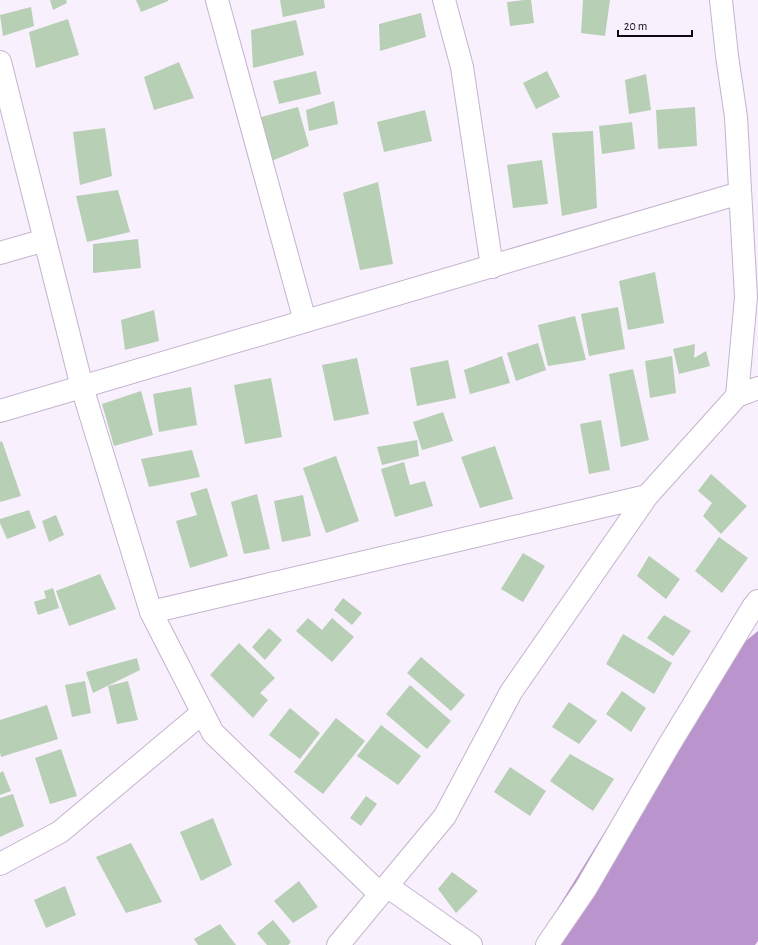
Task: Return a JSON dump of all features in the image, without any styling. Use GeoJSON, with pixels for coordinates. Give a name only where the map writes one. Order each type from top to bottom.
{"type":"FeatureCollection","features":[{"type":"Feature","properties":{"kind":"street"},"geometry":{"type":"LineString","coordinates":[[216,0],[305,321]]}},
{"type":"Feature","properties":{"kind":"street"},"geometry":{"type":"LineString","coordinates":[[444,0],[462,67],[492,267]]}},
{"type":"Feature","properties":{"kind":"street"},"geometry":{"type":"LineString","coordinates":[[721,0],[736,117],[746,297],[737,396]]}},
{"type":"Feature","properties":{"kind":"street"},"geometry":{"type":"LineString","coordinates":[[0,62],[82,387],[151,612],[202,713],[213,733],[384,890],[471,945]]}},
{"type":"Feature","properties":{"kind":"street"},"geometry":{"type":"LineString","coordinates":[[0,411],[492,267],[740,192]]}},
{"type":"Feature","properties":{"kind":"street"},"geometry":{"type":"LineString","coordinates":[[0,253],[45,240]]}},
{"type":"Feature","properties":{"kind":"street"},"geometry":{"type":"LineString","coordinates":[[338,945],[445,816],[510,692],[647,496],[737,396],[758,388]]}},
{"type":"Feature","properties":{"kind":"street"},"geometry":{"type":"LineString","coordinates":[[151,612],[647,496]]}},
{"type":"Feature","properties":{"kind":"street"},"geometry":{"type":"LineString","coordinates":[[547,945],[586,888],[669,745],[758,601]]}},
{"type":"Feature","properties":{"kind":"street"},"geometry":{"type":"LineString","coordinates":[[0,864],[60,832],[202,713]]}},
{"type":"Feature","properties":{"kind":"shaded area"},"geometry":{"type":"Polygon","coordinates":[[[758,631],[758,941],[755,945],[535,945],[699,679],[758,631]]]}},
{"type":"Feature","properties":{"kind":"building"},"geometry":{"type":"Polygon","coordinates":[[[50,0],[66,0],[67,3],[53,10],[50,0]]]}},
{"type":"Feature","properties":{"kind":"building"},"geometry":{"type":"Polygon","coordinates":[[[136,0],[168,0],[168,1],[141,12],[136,0]]]}},
{"type":"Feature","properties":{"kind":"building"},"geometry":{"type":"Polygon","coordinates":[[[280,0],[324,0],[325,8],[283,17],[280,0]]]}},
{"type":"Feature","properties":{"kind":"building"},"geometry":{"type":"Polygon","coordinates":[[[531,0],[534,23],[510,26],[507,2],[531,0]]]}},
{"type":"Feature","properties":{"kind":"building"},"geometry":{"type":"Polygon","coordinates":[[[583,0],[610,0],[605,36],[581,33],[583,0]]]}},
{"type":"Feature","properties":{"kind":"building"},"geometry":{"type":"Polygon","coordinates":[[[31,7],[34,26],[3,36],[0,15],[31,7]]]}},
{"type":"Feature","properties":{"kind":"building"},"geometry":{"type":"Polygon","coordinates":[[[421,13],[426,37],[380,51],[379,24],[421,13]]]}},
{"type":"Feature","properties":{"kind":"building"},"geometry":{"type":"Polygon","coordinates":[[[68,19],[79,55],[36,68],[29,32],[68,19]]]}},
{"type":"Feature","properties":{"kind":"building"},"geometry":{"type":"Polygon","coordinates":[[[296,20],[304,55],[253,68],[251,30],[296,20]]]}},
{"type":"Feature","properties":{"kind":"building"},"geometry":{"type":"Polygon","coordinates":[[[179,62],[194,98],[154,110],[144,77],[179,62]]]}},
{"type":"Feature","properties":{"kind":"building"},"geometry":{"type":"Polygon","coordinates":[[[316,71],[321,94],[279,104],[273,81],[316,71]]]}},
{"type":"Feature","properties":{"kind":"building"},"geometry":{"type":"Polygon","coordinates":[[[547,71],[560,97],[536,109],[523,83],[547,71]]]}},
{"type":"Feature","properties":{"kind":"building"},"geometry":{"type":"Polygon","coordinates":[[[646,74],[651,110],[629,114],[625,80],[646,74]]]}},
{"type":"Feature","properties":{"kind":"building"},"geometry":{"type":"Polygon","coordinates":[[[334,101],[338,124],[309,131],[306,110],[334,101]]]}},
{"type":"Feature","properties":{"kind":"building"},"geometry":{"type":"Polygon","coordinates":[[[298,107],[309,146],[264,164],[254,119],[298,107]]]}},
{"type":"Feature","properties":{"kind":"building"},"geometry":{"type":"Polygon","coordinates":[[[695,107],[697,146],[658,149],[656,110],[695,107]]]}},
{"type":"Feature","properties":{"kind":"building"},"geometry":{"type":"Polygon","coordinates":[[[425,110],[432,141],[384,152],[377,122],[425,110]]]}},
{"type":"Feature","properties":{"kind":"building"},"geometry":{"type":"Polygon","coordinates":[[[632,122],[635,149],[602,154],[599,126],[632,122]]]}},
{"type":"Feature","properties":{"kind":"building"},"geometry":{"type":"Polygon","coordinates":[[[105,128],[112,176],[80,185],[73,132],[105,128]]]}},
{"type":"Feature","properties":{"kind":"building"},"geometry":{"type":"Polygon","coordinates":[[[593,131],[597,208],[562,216],[552,133],[593,131]]]}},
{"type":"Feature","properties":{"kind":"building"},"geometry":{"type":"Polygon","coordinates":[[[542,160],[548,204],[513,208],[507,165],[542,160]]]}},
{"type":"Feature","properties":{"kind":"building"},"geometry":{"type":"Polygon","coordinates":[[[378,182],[393,264],[360,270],[343,193],[378,182]]]}},
{"type":"Feature","properties":{"kind":"building"},"geometry":{"type":"Polygon","coordinates":[[[118,190],[130,232],[87,242],[76,196],[118,190]]]}},
{"type":"Feature","properties":{"kind":"building"},"geometry":{"type":"Polygon","coordinates":[[[138,239],[141,268],[93,273],[93,244],[138,239]]]}},
{"type":"Feature","properties":{"kind":"building"},"geometry":{"type":"Polygon","coordinates":[[[655,272],[664,323],[628,330],[619,281],[655,272]]]}},
{"type":"Feature","properties":{"kind":"building"},"geometry":{"type":"Polygon","coordinates":[[[618,307],[625,349],[589,356],[581,314],[618,307]]]}},
{"type":"Feature","properties":{"kind":"building"},"geometry":{"type":"Polygon","coordinates":[[[154,310],[159,341],[125,350],[121,320],[154,310]]]}},
{"type":"Feature","properties":{"kind":"building"},"geometry":{"type":"Polygon","coordinates":[[[575,316],[586,360],[548,366],[538,325],[575,316]]]}},
{"type":"Feature","properties":{"kind":"building"},"geometry":{"type":"Polygon","coordinates":[[[538,343],[546,370],[516,381],[507,353],[538,343]]]}},
{"type":"Feature","properties":{"kind":"building"},"geometry":{"type":"Polygon","coordinates":[[[695,344],[694,358],[706,351],[710,366],[679,374],[673,349],[695,344]]]}},
{"type":"Feature","properties":{"kind":"building"},"geometry":{"type":"Polygon","coordinates":[[[502,356],[510,383],[470,394],[464,370],[502,356]]]}},
{"type":"Feature","properties":{"kind":"building"},"geometry":{"type":"Polygon","coordinates":[[[672,356],[676,393],[650,398],[645,361],[672,356]]]}},
{"type":"Feature","properties":{"kind":"building"},"geometry":{"type":"Polygon","coordinates":[[[357,358],[369,414],[334,421],[322,365],[357,358]]]}},
{"type":"Feature","properties":{"kind":"building"},"geometry":{"type":"Polygon","coordinates":[[[448,360],[456,398],[417,406],[410,368],[448,360]]]}},
{"type":"Feature","properties":{"kind":"building"},"geometry":{"type":"Polygon","coordinates":[[[633,369],[649,440],[621,447],[609,374],[633,369]]]}},
{"type":"Feature","properties":{"kind":"building"},"geometry":{"type":"Polygon","coordinates":[[[271,378],[282,437],[245,444],[234,385],[271,378]]]}},
{"type":"Feature","properties":{"kind":"building"},"geometry":{"type":"Polygon","coordinates":[[[191,387],[197,425],[159,432],[153,394],[191,387]]]}},
{"type":"Feature","properties":{"kind":"building"},"geometry":{"type":"Polygon","coordinates":[[[141,391],[153,435],[114,446],[102,404],[141,391]]]}},
{"type":"Feature","properties":{"kind":"building"},"geometry":{"type":"Polygon","coordinates":[[[443,412],[453,441],[422,450],[413,422],[443,412]]]}},
{"type":"Feature","properties":{"kind":"building"},"geometry":{"type":"Polygon","coordinates":[[[601,420],[610,470],[589,474],[580,424],[601,420]]]}},
{"type":"Feature","properties":{"kind":"building"},"geometry":{"type":"Polygon","coordinates":[[[417,440],[419,456],[382,465],[377,447],[417,440]]]}},
{"type":"Feature","properties":{"kind":"building"},"geometry":{"type":"Polygon","coordinates":[[[2,441],[21,496],[0,502],[0,442],[2,441]]]}},
{"type":"Feature","properties":{"kind":"building"},"geometry":{"type":"Polygon","coordinates":[[[495,446],[513,499],[480,508],[461,457],[495,446]]]}},
{"type":"Feature","properties":{"kind":"building"},"geometry":{"type":"Polygon","coordinates":[[[192,450],[200,477],[149,487],[141,459],[192,450]]]}},
{"type":"Feature","properties":{"kind":"building"},"geometry":{"type":"Polygon","coordinates":[[[336,456],[359,521],[326,533],[303,468],[336,456]]]}},
{"type":"Feature","properties":{"kind":"building"},"geometry":{"type":"Polygon","coordinates":[[[404,462],[410,485],[425,481],[433,506],[395,517],[381,469],[404,462]]]}},
{"type":"Feature","properties":{"kind":"building"},"geometry":{"type":"Polygon","coordinates":[[[711,474],[747,506],[721,534],[703,516],[712,503],[698,491],[711,474]]]}},
{"type":"Feature","properties":{"kind":"building"},"geometry":{"type":"Polygon","coordinates":[[[207,488],[228,556],[190,568],[176,521],[197,515],[190,493],[207,488]]]}},
{"type":"Feature","properties":{"kind":"building"},"geometry":{"type":"Polygon","coordinates":[[[257,494],[270,549],[244,554],[231,502],[257,494]]]}},
{"type":"Feature","properties":{"kind":"building"},"geometry":{"type":"Polygon","coordinates":[[[303,495],[311,536],[282,542],[274,501],[303,495]]]}},
{"type":"Feature","properties":{"kind":"building"},"geometry":{"type":"Polygon","coordinates":[[[29,510],[36,528],[7,539],[0,523],[0,519],[29,510]]]}},
{"type":"Feature","properties":{"kind":"building"},"geometry":{"type":"Polygon","coordinates":[[[56,515],[64,535],[49,542],[42,521],[56,515]]]}},
{"type":"Feature","properties":{"kind":"building"},"geometry":{"type":"Polygon","coordinates":[[[719,537],[748,558],[722,593],[695,571],[719,537]]]}},
{"type":"Feature","properties":{"kind":"building"},"geometry":{"type":"Polygon","coordinates":[[[523,553],[545,566],[523,602],[501,589],[523,553]]]}},
{"type":"Feature","properties":{"kind":"building"},"geometry":{"type":"Polygon","coordinates":[[[649,556],[680,579],[666,599],[637,576],[649,556]]]}},
{"type":"Feature","properties":{"kind":"building"},"geometry":{"type":"Polygon","coordinates":[[[100,574],[116,609],[69,626],[56,591],[100,574]]]}},
{"type":"Feature","properties":{"kind":"building"},"geometry":{"type":"Polygon","coordinates":[[[53,588],[59,608],[38,615],[34,602],[46,598],[44,591],[53,588]]]}},
{"type":"Feature","properties":{"kind":"building"},"geometry":{"type":"Polygon","coordinates":[[[343,598],[362,613],[352,625],[334,610],[343,598]]]}},
{"type":"Feature","properties":{"kind":"building"},"geometry":{"type":"Polygon","coordinates":[[[664,615],[691,631],[673,656],[647,638],[664,615]]]}},
{"type":"Feature","properties":{"kind":"building"},"geometry":{"type":"Polygon","coordinates":[[[308,618],[322,630],[332,618],[354,637],[332,662],[296,631],[308,618]]]}},
{"type":"Feature","properties":{"kind":"building"},"geometry":{"type":"Polygon","coordinates":[[[269,628],[282,640],[265,660],[252,647],[269,628]]]}},
{"type":"Feature","properties":{"kind":"building"},"geometry":{"type":"Polygon","coordinates":[[[623,634],[672,663],[654,694],[606,664],[623,634]]]}},
{"type":"Feature","properties":{"kind":"building"},"geometry":{"type":"Polygon","coordinates":[[[239,643],[275,678],[260,693],[268,700],[253,718],[210,675],[239,643]]]}},
{"type":"Feature","properties":{"kind":"building"},"geometry":{"type":"Polygon","coordinates":[[[421,657],[465,695],[451,711],[407,673],[421,657]]]}},
{"type":"Feature","properties":{"kind":"building"},"geometry":{"type":"Polygon","coordinates":[[[137,658],[140,670],[93,693],[86,672],[137,658]]]}},
{"type":"Feature","properties":{"kind":"building"},"geometry":{"type":"Polygon","coordinates":[[[85,681],[91,713],[72,717],[65,685],[85,681]]]}},
{"type":"Feature","properties":{"kind":"building"},"geometry":{"type":"Polygon","coordinates":[[[128,681],[138,720],[117,724],[108,686],[128,681]]]}},
{"type":"Feature","properties":{"kind":"building"},"geometry":{"type":"Polygon","coordinates":[[[410,685],[451,721],[427,749],[386,714],[410,685]]]}},
{"type":"Feature","properties":{"kind":"building"},"geometry":{"type":"Polygon","coordinates":[[[622,691],[646,708],[631,732],[606,714],[622,691]]]}},
{"type":"Feature","properties":{"kind":"building"},"geometry":{"type":"Polygon","coordinates":[[[569,702],[597,721],[579,744],[552,727],[569,702]]]}},
{"type":"Feature","properties":{"kind":"building"},"geometry":{"type":"Polygon","coordinates":[[[47,705],[58,739],[1,757],[0,720],[47,705]]]}},
{"type":"Feature","properties":{"kind":"building"},"geometry":{"type":"Polygon","coordinates":[[[290,708],[320,733],[300,759],[269,735],[290,708]]]}},
{"type":"Feature","properties":{"kind":"building"},"geometry":{"type":"Polygon","coordinates":[[[336,718],[365,741],[323,794],[294,772],[336,718]]]}},
{"type":"Feature","properties":{"kind":"building"},"geometry":{"type":"Polygon","coordinates":[[[381,725],[421,756],[398,785],[357,756],[381,725]]]}},
{"type":"Feature","properties":{"kind":"building"},"geometry":{"type":"Polygon","coordinates":[[[61,749],[77,796],[50,804],[35,758],[61,749]]]}},
{"type":"Feature","properties":{"kind":"building"},"geometry":{"type":"Polygon","coordinates":[[[570,754],[614,779],[593,811],[550,781],[570,754]]]}},
{"type":"Feature","properties":{"kind":"building"},"geometry":{"type":"Polygon","coordinates":[[[510,767],[546,791],[530,816],[494,792],[510,767]]]}},
{"type":"Feature","properties":{"kind":"building"},"geometry":{"type":"Polygon","coordinates":[[[3,771],[11,791],[0,795],[0,773],[3,771]]]}},
{"type":"Feature","properties":{"kind":"building"},"geometry":{"type":"Polygon","coordinates":[[[13,794],[24,826],[0,837],[0,798],[13,794]]]}},
{"type":"Feature","properties":{"kind":"building"},"geometry":{"type":"Polygon","coordinates":[[[366,796],[377,804],[361,826],[350,818],[366,796]]]}},
{"type":"Feature","properties":{"kind":"building"},"geometry":{"type":"Polygon","coordinates":[[[213,818],[232,865],[201,881],[180,832],[213,818]]]}},
{"type":"Feature","properties":{"kind":"building"},"geometry":{"type":"Polygon","coordinates":[[[131,843],[162,902],[126,913],[96,857],[131,843]]]}},
{"type":"Feature","properties":{"kind":"building"},"geometry":{"type":"Polygon","coordinates":[[[452,872],[478,891],[456,913],[438,889],[452,872]]]}},
{"type":"Feature","properties":{"kind":"building"},"geometry":{"type":"Polygon","coordinates":[[[299,881],[318,907],[293,923],[274,901],[299,881]]]}},
{"type":"Feature","properties":{"kind":"building"},"geometry":{"type":"Polygon","coordinates":[[[65,886],[76,915],[46,928],[34,900],[65,886]]]}},
{"type":"Feature","properties":{"kind":"building"},"geometry":{"type":"Polygon","coordinates":[[[273,920],[291,942],[288,945],[267,945],[257,933],[273,920]]]}},
{"type":"Feature","properties":{"kind":"building"},"geometry":{"type":"Polygon","coordinates":[[[220,924],[236,945],[198,945],[194,939],[220,924]]]}}]}
